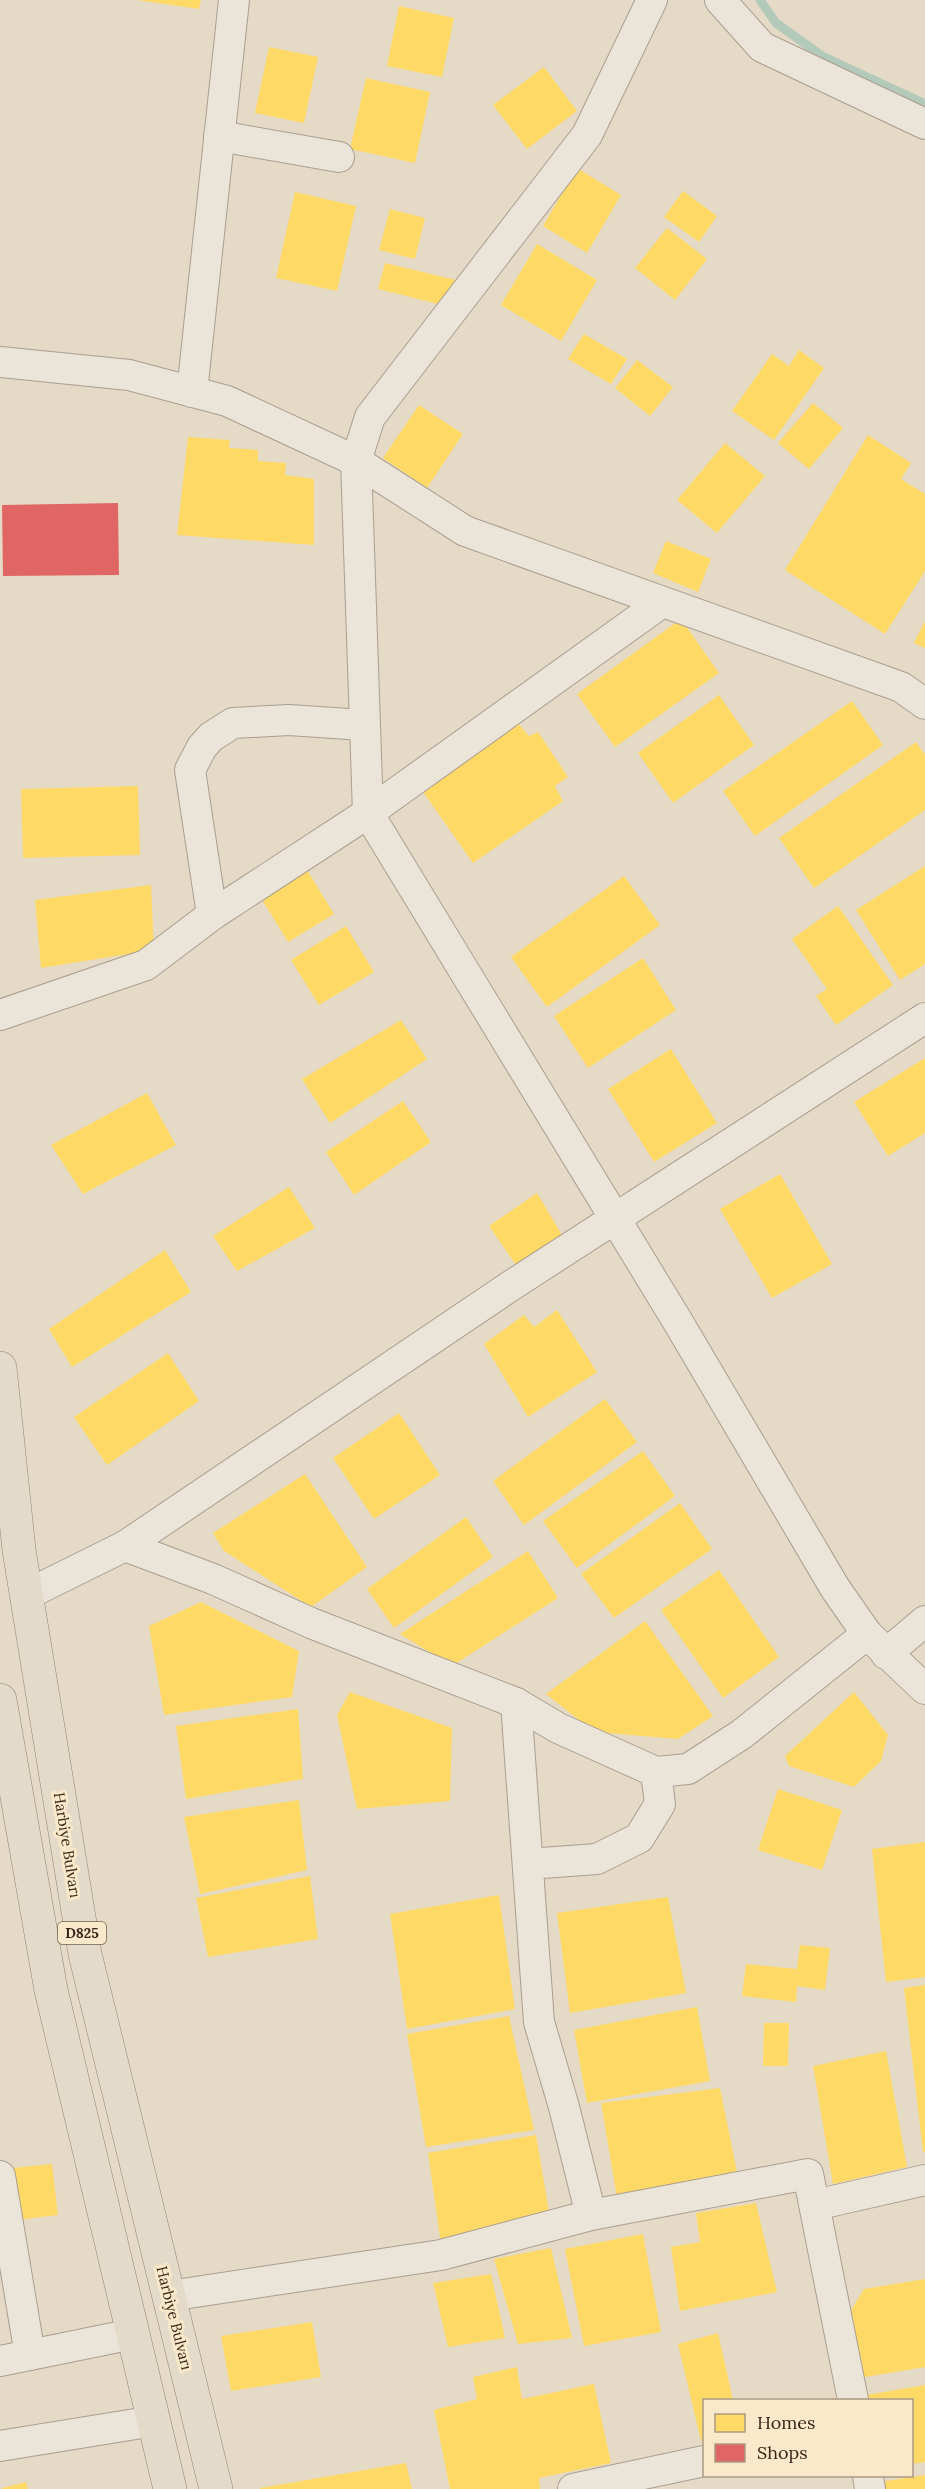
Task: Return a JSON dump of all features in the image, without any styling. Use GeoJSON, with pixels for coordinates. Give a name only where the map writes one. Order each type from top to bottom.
{"type":"FeatureCollection","features":[{"type":"Feature","properties":{"kind":"main road","name":"Harbiye Bulvarı"},"geometry":{"type":"LineString","coordinates":[[0,1368],[19,1550],[85,1954],[216,2489]]}},
{"type":"Feature","properties":{"kind":"main road","name":"D825"},"geometry":{"type":"LineString","coordinates":[[0,1700],[51,1990],[170,2489]]}},
{"type":"Feature","properties":{"kind":"street"},"geometry":{"type":"LineString","coordinates":[[192,392],[234,0]]}},
{"type":"Feature","properties":{"kind":"street"},"geometry":{"type":"LineString","coordinates":[[652,0],[586,135],[370,417],[356,461],[363,725],[368,813],[614,1221],[684,1332],[835,1588],[877,1644],[925,1689]]}},
{"type":"Feature","properties":{"kind":"street"},"geometry":{"type":"LineString","coordinates":[[720,0],[762,47],[925,124]]}},
{"type":"Feature","properties":{"kind":"street"},"geometry":{"type":"LineString","coordinates":[[219,136],[339,157]]}},
{"type":"Feature","properties":{"kind":"street"},"geometry":{"type":"LineString","coordinates":[[0,362],[129,375],[227,401],[356,461],[465,531],[901,687],[925,705]]}},
{"type":"Feature","properties":{"kind":"street"},"geometry":{"type":"LineString","coordinates":[[0,1015],[146,965],[212,915],[368,813],[661,603]]}},
{"type":"Feature","properties":{"kind":"street"},"geometry":{"type":"LineString","coordinates":[[212,915],[190,770],[202,747],[211,737],[232,723],[289,720],[363,725]]}},
{"type":"Feature","properties":{"kind":"street"},"geometry":{"type":"LineString","coordinates":[[26,1595],[125,1546],[512,1285],[925,1018]]}},
{"type":"Feature","properties":{"kind":"street"},"geometry":{"type":"LineString","coordinates":[[125,1546],[213,1579],[311,1623],[516,1703],[558,1728],[656,1772],[688,1769],[877,1644],[925,1621]]}},
{"type":"Feature","properties":{"kind":"street"},"geometry":{"type":"LineString","coordinates":[[516,1703],[539,2022],[564,2107],[591,2215]]}},
{"type":"Feature","properties":{"kind":"street"},"geometry":{"type":"LineString","coordinates":[[528,1864],[597,1859],[639,1838],[660,1804],[656,1772]]}},
{"type":"Feature","properties":{"kind":"street"},"geometry":{"type":"LineString","coordinates":[[169,2296],[441,2255],[591,2215],[808,2174],[853,2399]]}},
{"type":"Feature","properties":{"kind":"street"},"geometry":{"type":"LineString","coordinates":[[0,2176],[30,2355]]}},
{"type":"Feature","properties":{"kind":"street"},"geometry":{"type":"LineString","coordinates":[[815,2205],[925,2180]]}},
{"type":"Feature","properties":{"kind":"street"},"geometry":{"type":"LineString","coordinates":[[0,2361],[133,2334]]}},
{"type":"Feature","properties":{"kind":"street"},"geometry":{"type":"LineString","coordinates":[[0,2446],[154,2421]]}},
{"type":"Feature","properties":{"kind":"street"},"geometry":{"type":"LineString","coordinates":[[573,2489],[703,2461]]}},
{"type":"Feature","properties":{"kind":"building: Homes"},"geometry":{"type":"Polygon","coordinates":[[[137,0],[201,0],[199,9],[137,0]]]}},
{"type":"Feature","properties":{"kind":"building: Homes"},"geometry":{"type":"Polygon","coordinates":[[[399,6],[454,18],[442,77],[387,66],[399,6]]]}},
{"type":"Feature","properties":{"kind":"building: Homes"},"geometry":{"type":"Polygon","coordinates":[[[269,47],[318,57],[304,123],[255,113],[269,47]]]}},
{"type":"Feature","properties":{"kind":"building: Homes"},"geometry":{"type":"Polygon","coordinates":[[[544,67],[577,111],[527,149],[493,105],[544,67]]]}},
{"type":"Feature","properties":{"kind":"building: Homes"},"geometry":{"type":"Polygon","coordinates":[[[366,78],[430,92],[415,163],[350,149],[366,78]]]}},
{"type":"Feature","properties":{"kind":"building: Homes"},"geometry":{"type":"Polygon","coordinates":[[[577,168],[621,195],[587,253],[543,226],[577,168]]]}},
{"type":"Feature","properties":{"kind":"building: Homes"},"geometry":{"type":"Polygon","coordinates":[[[683,191],[717,216],[699,242],[664,217],[683,191]]]}},
{"type":"Feature","properties":{"kind":"building: Homes"},"geometry":{"type":"Polygon","coordinates":[[[295,192],[356,206],[337,291],[276,278],[295,192]]]}},
{"type":"Feature","properties":{"kind":"building: Homes"},"geometry":{"type":"Polygon","coordinates":[[[390,209],[425,218],[415,259],[379,250],[390,209]]]}},
{"type":"Feature","properties":{"kind":"building: Homes"},"geometry":{"type":"Polygon","coordinates":[[[667,228],[707,259],[675,300],[635,268],[667,228]]]}},
{"type":"Feature","properties":{"kind":"building: Homes"},"geometry":{"type":"Polygon","coordinates":[[[537,244],[597,280],[561,341],[501,305],[537,244]]]}},
{"type":"Feature","properties":{"kind":"building: Homes"},"geometry":{"type":"Polygon","coordinates":[[[385,263],[456,280],[450,307],[378,289],[385,263]]]}},
{"type":"Feature","properties":{"kind":"building: Homes"},"geometry":{"type":"Polygon","coordinates":[[[584,334],[627,359],[611,384],[568,359],[584,334]]]}},
{"type":"Feature","properties":{"kind":"building: Homes"},"geometry":{"type":"Polygon","coordinates":[[[799,350],[824,368],[774,440],[732,411],[772,354],[789,366],[799,350]]]}},
{"type":"Feature","properties":{"kind":"building: Homes"},"geometry":{"type":"Polygon","coordinates":[[[637,360],[673,387],[650,416],[615,388],[637,360]]]}},
{"type":"Feature","properties":{"kind":"building: Homes"},"geometry":{"type":"Polygon","coordinates":[[[813,403],[843,428],[809,469],[778,443],[813,403]]]}},
{"type":"Feature","properties":{"kind":"building: Homes"},"geometry":{"type":"Polygon","coordinates":[[[419,405],[463,434],[427,488],[383,458],[419,405]]]}},
{"type":"Feature","properties":{"kind":"building: Homes"},"geometry":{"type":"Polygon","coordinates":[[[868,435],[911,463],[901,479],[925,494],[925,571],[885,634],[785,570],[868,435]]]}},
{"type":"Feature","properties":{"kind":"building: Homes"},"geometry":{"type":"Polygon","coordinates":[[[188,437],[230,440],[229,448],[258,450],[258,461],[286,463],[285,475],[314,479],[314,545],[177,535],[188,437]]]}},
{"type":"Feature","properties":{"kind":"building: Homes"},"geometry":{"type":"Polygon","coordinates":[[[725,443],[765,476],[717,533],[677,500],[725,443]]]}},
{"type":"Feature","properties":{"kind":"building: Homes"},"geometry":{"type":"Polygon","coordinates":[[[666,541],[711,559],[698,592],[653,573],[666,541]]]}},
{"type":"Feature","properties":{"kind":"building: Homes"},"geometry":{"type":"Polygon","coordinates":[[[681,619],[719,673],[615,747],[577,694],[681,619]]]}},
{"type":"Feature","properties":{"kind":"building: Homes"},"geometry":{"type":"Polygon","coordinates":[[[925,621],[925,648],[914,643],[925,621]]]}},
{"type":"Feature","properties":{"kind":"building: Homes"},"geometry":{"type":"Polygon","coordinates":[[[719,695],[754,745],[673,803],[638,753],[719,695]]]}},
{"type":"Feature","properties":{"kind":"building: Homes"},"geometry":{"type":"Polygon","coordinates":[[[852,701],[883,745],[755,836],[723,791],[852,701]]]}},
{"type":"Feature","properties":{"kind":"building: Homes"},"geometry":{"type":"Polygon","coordinates":[[[517,722],[529,736],[538,732],[568,777],[555,786],[563,801],[473,863],[421,789],[517,722]]]}},
{"type":"Feature","properties":{"kind":"building: Homes"},"geometry":{"type":"Polygon","coordinates":[[[916,742],[925,755],[925,810],[814,888],[779,838],[916,742]]]}},
{"type":"Feature","properties":{"kind":"building: Homes"},"geometry":{"type":"Polygon","coordinates":[[[138,786],[140,855],[23,858],[21,789],[138,786]]]}},
{"type":"Feature","properties":{"kind":"building: Homes"},"geometry":{"type":"Polygon","coordinates":[[[925,866],[925,964],[900,980],[856,910],[925,866]]]}},
{"type":"Feature","properties":{"kind":"building: Homes"},"geometry":{"type":"Polygon","coordinates":[[[307,870],[334,914],[288,942],[261,898],[307,870]]]}},
{"type":"Feature","properties":{"kind":"building: Homes"},"geometry":{"type":"Polygon","coordinates":[[[624,876],[660,925],[547,1007],[511,957],[624,876]]]}},
{"type":"Feature","properties":{"kind":"building: Homes"},"geometry":{"type":"Polygon","coordinates":[[[151,885],[154,950],[41,968],[35,900],[151,885]]]}},
{"type":"Feature","properties":{"kind":"building: Homes"},"geometry":{"type":"Polygon","coordinates":[[[838,906],[893,985],[836,1025],[816,996],[827,989],[792,939],[838,906]]]}},
{"type":"Feature","properties":{"kind":"building: Homes"},"geometry":{"type":"Polygon","coordinates":[[[346,926],[374,972],[319,1005],[291,960],[346,926]]]}},
{"type":"Feature","properties":{"kind":"building: Homes"},"geometry":{"type":"Polygon","coordinates":[[[643,958],[676,1010],[588,1068],[554,1016],[643,958]]]}},
{"type":"Feature","properties":{"kind":"building: Homes"},"geometry":{"type":"Polygon","coordinates":[[[401,1020],[427,1059],[330,1123],[302,1079],[401,1020]]]}},
{"type":"Feature","properties":{"kind":"building: Homes"},"geometry":{"type":"Polygon","coordinates":[[[671,1049],[717,1123],[654,1162],[608,1089],[671,1049]]]}},
{"type":"Feature","properties":{"kind":"building: Homes"},"geometry":{"type":"Polygon","coordinates":[[[925,1058],[925,1133],[888,1156],[854,1102],[925,1058]]]}},
{"type":"Feature","properties":{"kind":"building: Homes"},"geometry":{"type":"Polygon","coordinates":[[[147,1093],[176,1145],[83,1194],[51,1145],[147,1093]]]}},
{"type":"Feature","properties":{"kind":"building: Homes"},"geometry":{"type":"Polygon","coordinates":[[[403,1101],[431,1142],[354,1195],[326,1152],[403,1101]]]}},
{"type":"Feature","properties":{"kind":"building: Homes"},"geometry":{"type":"Polygon","coordinates":[[[780,1174],[832,1264],[772,1298],[720,1209],[780,1174]]]}},
{"type":"Feature","properties":{"kind":"building: Homes"},"geometry":{"type":"Polygon","coordinates":[[[289,1187],[315,1228],[237,1271],[213,1236],[289,1187]]]}},
{"type":"Feature","properties":{"kind":"building: Homes"},"geometry":{"type":"Polygon","coordinates":[[[537,1193],[562,1235],[516,1265],[489,1226],[537,1193]]]}},
{"type":"Feature","properties":{"kind":"building: Homes"},"geometry":{"type":"Polygon","coordinates":[[[165,1250],[191,1292],[72,1367],[49,1329],[165,1250]]]}},
{"type":"Feature","properties":{"kind":"building: Homes"},"geometry":{"type":"Polygon","coordinates":[[[557,1310],[597,1372],[528,1417],[484,1344],[524,1315],[534,1327],[557,1310]]]}},
{"type":"Feature","properties":{"kind":"building: Homes"},"geometry":{"type":"Polygon","coordinates":[[[168,1353],[199,1401],[107,1465],[74,1417],[168,1353]]]}},
{"type":"Feature","properties":{"kind":"building: Homes"},"geometry":{"type":"Polygon","coordinates":[[[605,1399],[637,1442],[524,1525],[493,1481],[605,1399]]]}},
{"type":"Feature","properties":{"kind":"building: Homes"},"geometry":{"type":"Polygon","coordinates":[[[399,1413],[440,1475],[374,1519],[333,1458],[399,1413]]]}},
{"type":"Feature","properties":{"kind":"building: Homes"},"geometry":{"type":"Polygon","coordinates":[[[643,1451],[675,1496],[577,1568],[543,1521],[643,1451]]]}},
{"type":"Feature","properties":{"kind":"building: Homes"},"geometry":{"type":"Polygon","coordinates":[[[305,1474],[367,1567],[311,1607],[224,1551],[213,1533],[305,1474]]]}},
{"type":"Feature","properties":{"kind":"building: Homes"},"geometry":{"type":"Polygon","coordinates":[[[680,1503],[712,1549],[614,1618],[581,1574],[680,1503]]]}},
{"type":"Feature","properties":{"kind":"building: Homes"},"geometry":{"type":"Polygon","coordinates":[[[466,1517],[493,1557],[394,1628],[367,1589],[466,1517]]]}},
{"type":"Feature","properties":{"kind":"building: Homes"},"geometry":{"type":"Polygon","coordinates":[[[528,1551],[558,1598],[452,1666],[400,1634],[528,1551]]]}},
{"type":"Feature","properties":{"kind":"building: Homes"},"geometry":{"type":"Polygon","coordinates":[[[719,1570],[779,1657],[723,1698],[661,1610],[719,1570]]]}},
{"type":"Feature","properties":{"kind":"building: Homes"},"geometry":{"type":"Polygon","coordinates":[[[201,1602],[299,1651],[292,1697],[164,1715],[149,1626],[201,1602]]]}},
{"type":"Feature","properties":{"kind":"building: Homes"},"geometry":{"type":"Polygon","coordinates":[[[645,1621],[713,1716],[678,1739],[594,1732],[546,1694],[645,1621]]]}},
{"type":"Feature","properties":{"kind":"building: Homes"},"geometry":{"type":"Polygon","coordinates":[[[350,1692],[452,1728],[450,1801],[357,1809],[337,1715],[350,1692]]]}},
{"type":"Feature","properties":{"kind":"building: Homes"},"geometry":{"type":"Polygon","coordinates":[[[854,1692],[888,1735],[881,1761],[854,1787],[789,1766],[785,1756],[854,1692]]]}},
{"type":"Feature","properties":{"kind":"building: Homes"},"geometry":{"type":"Polygon","coordinates":[[[298,1709],[303,1779],[186,1799],[176,1726],[298,1709]]]}},
{"type":"Feature","properties":{"kind":"building: Homes"},"geometry":{"type":"Polygon","coordinates":[[[778,1789],[842,1810],[822,1870],[758,1850],[778,1789]]]}},
{"type":"Feature","properties":{"kind":"building: Homes"},"geometry":{"type":"Polygon","coordinates":[[[299,1800],[307,1870],[200,1894],[184,1817],[299,1800]]]}},
{"type":"Feature","properties":{"kind":"building: Homes"},"geometry":{"type":"Polygon","coordinates":[[[925,1842],[925,1977],[886,1982],[872,1849],[925,1842]]]}},
{"type":"Feature","properties":{"kind":"building: Homes"},"geometry":{"type":"Polygon","coordinates":[[[310,1876],[318,1939],[208,1957],[196,1898],[310,1876]]]}},
{"type":"Feature","properties":{"kind":"building: Homes"},"geometry":{"type":"Polygon","coordinates":[[[499,1895],[515,2009],[407,2029],[390,1914],[499,1895]]]}},
{"type":"Feature","properties":{"kind":"building: Homes"},"geometry":{"type":"Polygon","coordinates":[[[668,1897],[686,1993],[570,2013],[557,1913],[668,1897]]]}},
{"type":"Feature","properties":{"kind":"building: Homes"},"geometry":{"type":"Polygon","coordinates":[[[800,1945],[830,1948],[825,1990],[797,1986],[796,2002],[742,1996],[746,1964],[797,1969],[800,1945]]]}},
{"type":"Feature","properties":{"kind":"building: Homes"},"geometry":{"type":"Polygon","coordinates":[[[925,1985],[925,2152],[923,2152],[904,1988],[925,1985]]]}},
{"type":"Feature","properties":{"kind":"building: Homes"},"geometry":{"type":"Polygon","coordinates":[[[697,2007],[710,2081],[587,2103],[574,2030],[697,2007]]]}},
{"type":"Feature","properties":{"kind":"building: Homes"},"geometry":{"type":"Polygon","coordinates":[[[509,2016],[534,2130],[426,2147],[407,2034],[509,2016]]]}},
{"type":"Feature","properties":{"kind":"building: Homes"},"geometry":{"type":"Polygon","coordinates":[[[764,2023],[789,2023],[788,2066],[763,2066],[764,2023]]]}},
{"type":"Feature","properties":{"kind":"building: Homes"},"geometry":{"type":"Polygon","coordinates":[[[886,2051],[907,2167],[833,2184],[813,2066],[886,2051]]]}},
{"type":"Feature","properties":{"kind":"building: Homes"},"geometry":{"type":"Polygon","coordinates":[[[720,2088],[739,2182],[618,2204],[601,2103],[720,2088]]]}},
{"type":"Feature","properties":{"kind":"building: Homes"},"geometry":{"type":"Polygon","coordinates":[[[536,2135],[551,2223],[441,2244],[428,2153],[536,2135]]]}},
{"type":"Feature","properties":{"kind":"building: Homes"},"geometry":{"type":"Polygon","coordinates":[[[52,2164],[58,2215],[18,2220],[12,2168],[52,2164]]]}},
{"type":"Feature","properties":{"kind":"building: Homes"},"geometry":{"type":"Polygon","coordinates":[[[756,2203],[777,2292],[680,2311],[671,2247],[700,2242],[696,2213],[756,2203]]]}},
{"type":"Feature","properties":{"kind":"building: Homes"},"geometry":{"type":"Polygon","coordinates":[[[643,2234],[661,2332],[584,2346],[565,2249],[643,2234]]]}},
{"type":"Feature","properties":{"kind":"building: Homes"},"geometry":{"type":"Polygon","coordinates":[[[551,2248],[572,2338],[518,2344],[494,2259],[551,2248]]]}},
{"type":"Feature","properties":{"kind":"building: Homes"},"geometry":{"type":"Polygon","coordinates":[[[491,2274],[505,2338],[448,2347],[433,2283],[491,2274]]]}},
{"type":"Feature","properties":{"kind":"building: Homes"},"geometry":{"type":"Polygon","coordinates":[[[925,2279],[925,2367],[859,2378],[850,2312],[864,2289],[925,2279]]]}},
{"type":"Feature","properties":{"kind":"building: Homes"},"geometry":{"type":"Polygon","coordinates":[[[312,2322],[321,2377],[231,2391],[221,2336],[312,2322]]]}},
{"type":"Feature","properties":{"kind":"building: Homes"},"geometry":{"type":"Polygon","coordinates":[[[718,2333],[733,2399],[703,2399],[703,2440],[701,2441],[678,2344],[718,2333]]]}},
{"type":"Feature","properties":{"kind":"building: Homes"},"geometry":{"type":"Polygon","coordinates":[[[517,2367],[522,2399],[594,2384],[611,2463],[539,2478],[540,2489],[450,2489],[434,2410],[477,2399],[473,2377],[517,2367]]]}},
{"type":"Feature","properties":{"kind":"building: Homes"},"geometry":{"type":"Polygon","coordinates":[[[925,2385],[925,2462],[913,2464],[913,2399],[856,2399],[855,2397],[925,2385]]]}},
{"type":"Feature","properties":{"kind":"building: Homes"},"geometry":{"type":"Polygon","coordinates":[[[406,2463],[412,2489],[260,2489],[260,2488],[406,2463]]]}},
{"type":"Feature","properties":{"kind":"building: Homes"},"geometry":{"type":"Polygon","coordinates":[[[925,2475],[925,2489],[874,2489],[873,2483],[925,2475]]]}},
{"type":"Feature","properties":{"kind":"building: Homes"},"geometry":{"type":"Polygon","coordinates":[[[26,2482],[28,2489],[2,2489],[2,2488],[26,2482]]]}},
{"type":"Feature","properties":{"kind":"building: Shops"},"geometry":{"type":"Polygon","coordinates":[[[118,503],[119,575],[3,576],[2,505],[118,503]]]}},
{"type":"Feature","properties":{"kind":"waterway"},"geometry":{"type":"LineString","coordinates":[[760,0],[776,23],[822,56],[925,104]]}}]}
